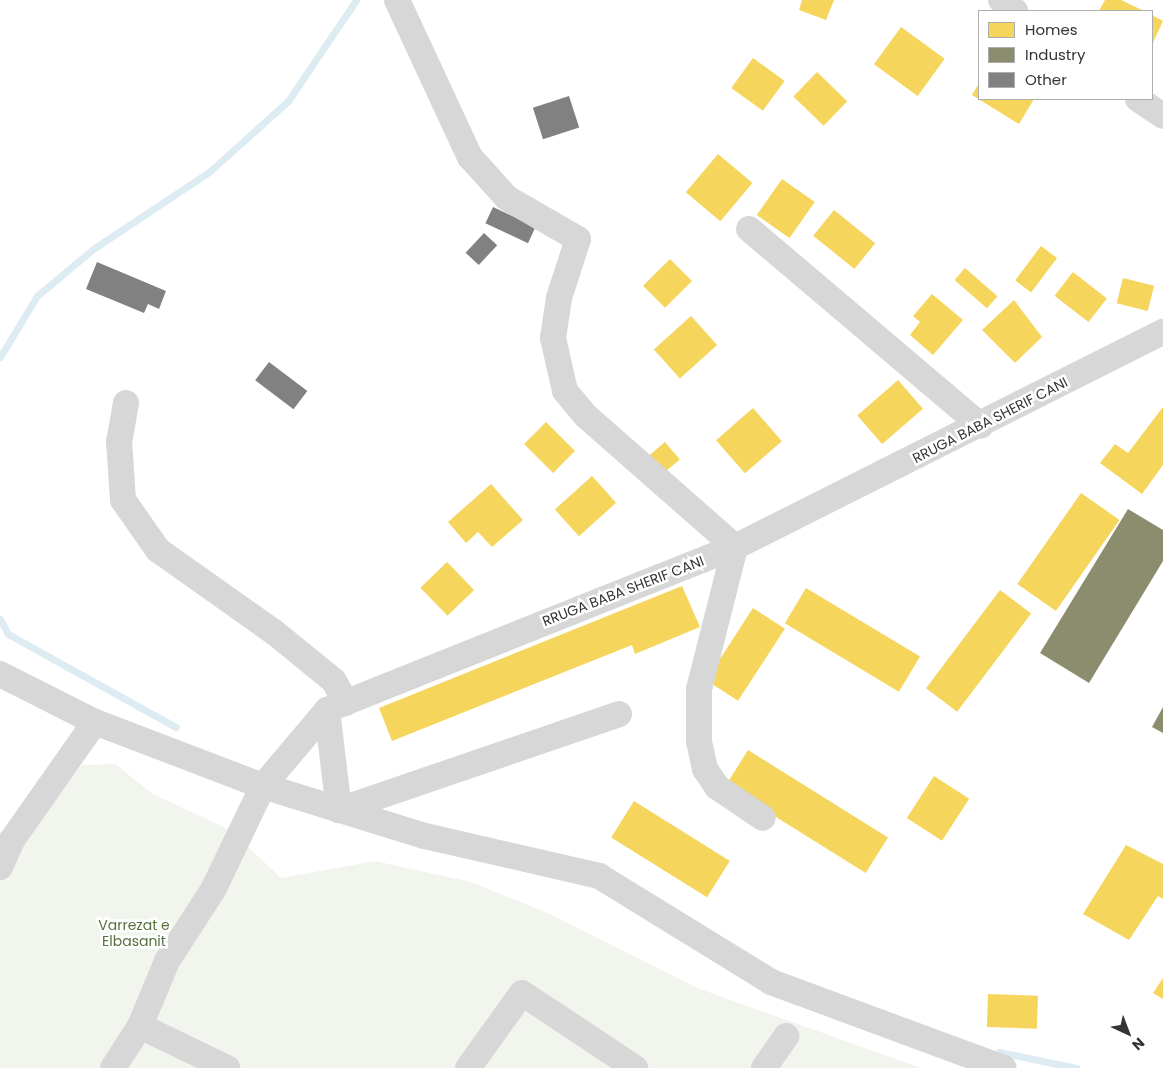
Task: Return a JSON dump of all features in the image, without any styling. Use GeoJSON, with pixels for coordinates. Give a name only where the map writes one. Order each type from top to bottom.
{"type":"FeatureCollection","features":[{"type":"Feature","properties":{"kind":"street"},"geometry":{"type":"LineString","coordinates":[[397,0],[470,157],[507,198],[578,239],[559,298],[554,338],[565,391],[586,416],[735,547],[699,689],[699,741],[705,769],[718,787],[763,818]]}},
{"type":"Feature","properties":{"kind":"street"},"geometry":{"type":"LineString","coordinates":[[1001,0],[1014,10]]}},
{"type":"Feature","properties":{"kind":"street"},"geometry":{"type":"LineString","coordinates":[[1139,100],[1163,116]]}},
{"type":"Feature","properties":{"kind":"street"},"geometry":{"type":"LineString","coordinates":[[750,229],[981,426]]}},
{"type":"Feature","properties":{"kind":"street","name":"RRUGA BABA SHERIF CANI"},"geometry":{"type":"LineString","coordinates":[[113,1068],[140,1026],[167,961],[213,890],[263,786],[336,706],[735,547],[981,426],[1163,332]]}},
{"type":"Feature","properties":{"kind":"street"},"geometry":{"type":"LineString","coordinates":[[126,403],[120,441],[123,500],[158,550],[274,632],[334,681],[339,810]]}},
{"type":"Feature","properties":{"kind":"street"},"geometry":{"type":"LineString","coordinates":[[0,674],[95,722],[263,786],[425,836],[599,876],[771,982],[1004,1068]]}},
{"type":"Feature","properties":{"kind":"street"},"geometry":{"type":"LineString","coordinates":[[339,810],[620,714]]}},
{"type":"Feature","properties":{"kind":"street"},"geometry":{"type":"LineString","coordinates":[[0,867],[12,840],[95,722]]}},
{"type":"Feature","properties":{"kind":"street"},"geometry":{"type":"LineString","coordinates":[[468,1068],[522,993],[635,1068]]}},
{"type":"Feature","properties":{"kind":"street"},"geometry":{"type":"LineString","coordinates":[[140,1026],[227,1068]]}},
{"type":"Feature","properties":{"kind":"street"},"geometry":{"type":"LineString","coordinates":[[764,1068],[786,1036]]}},
{"type":"Feature","properties":{"kind":"green space","name":"Varrezat e Elbasanit"},"geometry":{"type":"Polygon","coordinates":[[[115,764],[153,794],[230,830],[281,878],[375,861],[471,882],[552,915],[700,989],[921,1068],[0,1068],[0,880],[37,816],[82,765],[115,764]]]}},
{"type":"Feature","properties":{"kind":"building: Homes"},"geometry":{"type":"Polygon","coordinates":[[[802,0],[834,0],[826,20],[799,10],[802,0]]]}},
{"type":"Feature","properties":{"kind":"building: Homes"},"geometry":{"type":"Polygon","coordinates":[[[1105,0],[1121,0],[1142,10],[1100,10],[1105,0]]]}},
{"type":"Feature","properties":{"kind":"building: Homes"},"geometry":{"type":"Polygon","coordinates":[[[1153,16],[1163,21],[1153,43],[1153,16]]]}},
{"type":"Feature","properties":{"kind":"building: Homes"},"geometry":{"type":"Polygon","coordinates":[[[901,27],[945,59],[918,96],[874,64],[901,27]]]}},
{"type":"Feature","properties":{"kind":"building: Homes"},"geometry":{"type":"Polygon","coordinates":[[[753,58],[785,81],[763,111],[731,88],[753,58]]]}},
{"type":"Feature","properties":{"kind":"building: Homes"},"geometry":{"type":"Polygon","coordinates":[[[817,72],[847,101],[824,126],[793,96],[817,72]]]}},
{"type":"Feature","properties":{"kind":"building: Homes"},"geometry":{"type":"Polygon","coordinates":[[[978,85],[978,99],[972,95],[978,85]]]}},
{"type":"Feature","properties":{"kind":"building: Homes"},"geometry":{"type":"Polygon","coordinates":[[[980,100],[1033,100],[1019,124],[980,100]]]}},
{"type":"Feature","properties":{"kind":"building: Homes"},"geometry":{"type":"Polygon","coordinates":[[[718,154],[752,183],[720,221],[686,192],[718,154]]]}},
{"type":"Feature","properties":{"kind":"building: Homes"},"geometry":{"type":"Polygon","coordinates":[[[782,179],[815,202],[790,238],[757,215],[782,179]]]}},
{"type":"Feature","properties":{"kind":"building: Homes"},"geometry":{"type":"Polygon","coordinates":[[[834,210],[875,243],[854,269],[813,236],[834,210]]]}},
{"type":"Feature","properties":{"kind":"building: Homes"},"geometry":{"type":"Polygon","coordinates":[[[1041,246],[1057,258],[1031,292],[1015,280],[1041,246]]]}},
{"type":"Feature","properties":{"kind":"building: Homes"},"geometry":{"type":"Polygon","coordinates":[[[670,259],[692,281],[665,308],[643,286],[670,259]]]}},
{"type":"Feature","properties":{"kind":"building: Homes"},"geometry":{"type":"Polygon","coordinates":[[[965,268],[997,296],[987,308],[955,280],[965,268]]]}},
{"type":"Feature","properties":{"kind":"building: Homes"},"geometry":{"type":"Polygon","coordinates":[[[1073,272],[1107,298],[1088,322],[1055,296],[1073,272]]]}},
{"type":"Feature","properties":{"kind":"building: Homes"},"geometry":{"type":"Polygon","coordinates":[[[1123,278],[1154,286],[1148,311],[1117,303],[1123,278]]]}},
{"type":"Feature","properties":{"kind":"building: Homes"},"geometry":{"type":"Polygon","coordinates":[[[932,294],[963,320],[933,355],[910,335],[920,322],[913,316],[932,294]]]}},
{"type":"Feature","properties":{"kind":"building: Homes"},"geometry":{"type":"Polygon","coordinates":[[[1014,300],[1042,337],[1015,363],[982,330],[1014,300]]]}},
{"type":"Feature","properties":{"kind":"building: Homes"},"geometry":{"type":"Polygon","coordinates":[[[691,316],[717,345],[680,378],[654,349],[691,316]]]}},
{"type":"Feature","properties":{"kind":"building: Homes"},"geometry":{"type":"Polygon","coordinates":[[[898,380],[923,409],[882,444],[857,415],[898,380]]]}},
{"type":"Feature","properties":{"kind":"building: Homes"},"geometry":{"type":"Polygon","coordinates":[[[1163,407],[1163,465],[1142,494],[1100,463],[1115,444],[1128,453],[1163,407]]]}},
{"type":"Feature","properties":{"kind":"building: Homes"},"geometry":{"type":"Polygon","coordinates":[[[753,408],[782,441],[745,473],[716,440],[753,408]]]}},
{"type":"Feature","properties":{"kind":"building: Homes"},"geometry":{"type":"Polygon","coordinates":[[[546,422],[575,451],[553,473],[524,444],[546,422]]]}},
{"type":"Feature","properties":{"kind":"building: Homes"},"geometry":{"type":"Polygon","coordinates":[[[665,442],[680,460],[663,474],[648,456],[665,442]]]}},
{"type":"Feature","properties":{"kind":"building: Homes"},"geometry":{"type":"Polygon","coordinates":[[[592,476],[616,503],[579,536],[555,509],[592,476]]]}},
{"type":"Feature","properties":{"kind":"building: Homes"},"geometry":{"type":"Polygon","coordinates":[[[491,484],[523,520],[492,547],[478,532],[466,543],[448,522],[491,484]]]}},
{"type":"Feature","properties":{"kind":"building: Homes"},"geometry":{"type":"Polygon","coordinates":[[[1081,493],[1120,520],[1056,611],[1017,584],[1081,493]]]}},
{"type":"Feature","properties":{"kind":"building: Homes"},"geometry":{"type":"Polygon","coordinates":[[[447,562],[474,590],[447,616],[420,588],[447,562]]]}},
{"type":"Feature","properties":{"kind":"building: Homes"},"geometry":{"type":"Polygon","coordinates":[[[682,586],[700,627],[635,654],[632,645],[392,741],[379,708],[682,586]]]}},
{"type":"Feature","properties":{"kind":"building: Homes"},"geometry":{"type":"Polygon","coordinates":[[[806,588],[920,657],[899,692],[785,623],[806,588]]]}},
{"type":"Feature","properties":{"kind":"building: Homes"},"geometry":{"type":"Polygon","coordinates":[[[1000,590],[1031,613],[957,712],[926,688],[1000,590]]]}},
{"type":"Feature","properties":{"kind":"building: Homes"},"geometry":{"type":"Polygon","coordinates":[[[753,608],[785,629],[738,701],[706,680],[753,608]]]}},
{"type":"Feature","properties":{"kind":"building: Homes"},"geometry":{"type":"Polygon","coordinates":[[[748,750],[888,837],[866,873],[726,786],[748,750]]]}},
{"type":"Feature","properties":{"kind":"building: Homes"},"geometry":{"type":"Polygon","coordinates":[[[934,776],[969,799],[942,841],[907,818],[934,776]]]}},
{"type":"Feature","properties":{"kind":"building: Homes"},"geometry":{"type":"Polygon","coordinates":[[[634,801],[730,861],[707,897],[611,837],[634,801]]]}},
{"type":"Feature","properties":{"kind":"building: Homes"},"geometry":{"type":"Polygon","coordinates":[[[1126,845],[1163,864],[1163,899],[1158,896],[1129,940],[1083,914],[1126,845]]]}},
{"type":"Feature","properties":{"kind":"building: Homes"},"geometry":{"type":"Polygon","coordinates":[[[1163,978],[1163,999],[1153,993],[1163,978]]]}},
{"type":"Feature","properties":{"kind":"building: Homes"},"geometry":{"type":"Polygon","coordinates":[[[988,994],[1038,996],[1037,1029],[987,1027],[988,994]]]}},
{"type":"Feature","properties":{"kind":"building: Industry"},"geometry":{"type":"Polygon","coordinates":[[[1128,509],[1163,530],[1163,561],[1089,683],[1040,653],[1128,509]]]}},
{"type":"Feature","properties":{"kind":"building: Industry"},"geometry":{"type":"Polygon","coordinates":[[[1163,707],[1163,733],[1152,727],[1163,707]]]}},
{"type":"Feature","properties":{"kind":"building: Other"},"geometry":{"type":"Polygon","coordinates":[[[569,96],[579,127],[543,139],[533,108],[569,96]]]}},
{"type":"Feature","properties":{"kind":"building: Other"},"geometry":{"type":"Polygon","coordinates":[[[493,207],[536,227],[528,243],[485,223],[493,207]]]}},
{"type":"Feature","properties":{"kind":"building: Other"},"geometry":{"type":"Polygon","coordinates":[[[484,233],[497,245],[479,265],[466,253],[484,233]]]}},
{"type":"Feature","properties":{"kind":"building: Other"},"geometry":{"type":"Polygon","coordinates":[[[97,262],[166,291],[159,309],[148,304],[144,313],[86,289],[97,262]]]}},
{"type":"Feature","properties":{"kind":"building: Other"},"geometry":{"type":"Polygon","coordinates":[[[269,362],[307,391],[293,409],[255,380],[269,362]]]}},
{"type":"Feature","properties":{"kind":"waterway"},"geometry":{"type":"LineString","coordinates":[[0,357],[37,296],[93,249],[209,172],[288,101],[356,0]]}},
{"type":"Feature","properties":{"kind":"waterway"},"geometry":{"type":"LineString","coordinates":[[0,619],[8,634],[176,727]]}},
{"type":"Feature","properties":{"kind":"waterway"},"geometry":{"type":"LineString","coordinates":[[999,1052],[1076,1068]]}}]}
